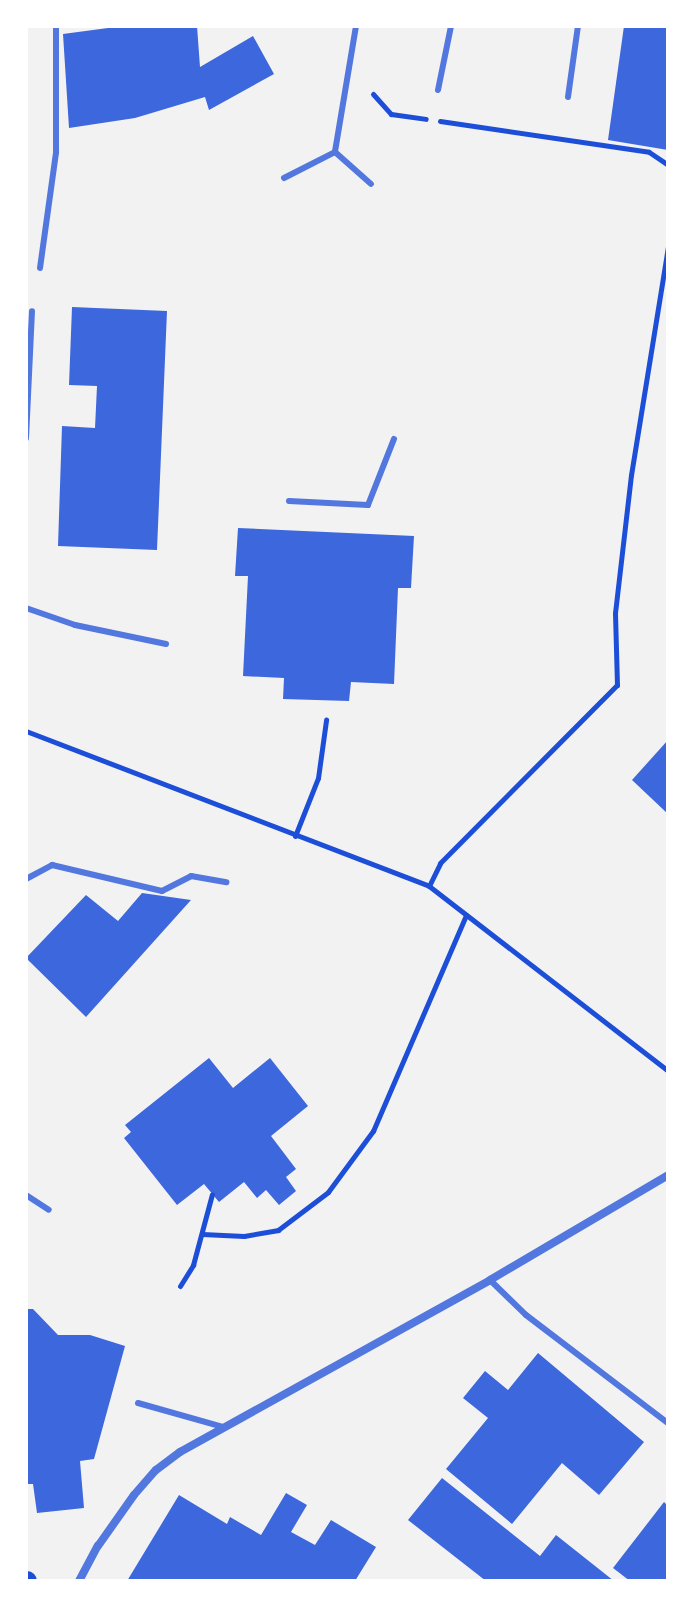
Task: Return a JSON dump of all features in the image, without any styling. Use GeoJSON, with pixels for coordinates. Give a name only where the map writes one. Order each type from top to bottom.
{"type":"FeatureCollection","features":[{"type":"Feature","properties":{"kind":"street"},"geometry":{"type":"LineString","coordinates":[[79,1581],[98,1546],[156,1470],[223,1427],[490,1280],[668,1175]]}},
{"type":"Feature","properties":{"kind":"lane"},"geometry":{"type":"LineString","coordinates":[[40,268],[56,152],[56,26]]}},
{"type":"Feature","properties":{"kind":"lane"},"geometry":{"type":"LineString","coordinates":[[335,152],[356,26]]}},
{"type":"Feature","properties":{"kind":"lane"},"geometry":{"type":"LineString","coordinates":[[438,90],[451,26]]}},
{"type":"Feature","properties":{"kind":"lane"},"geometry":{"type":"LineString","coordinates":[[568,97],[578,26]]}},
{"type":"Feature","properties":{"kind":"lane"},"geometry":{"type":"LineString","coordinates":[[284,178],[335,152]]}},
{"type":"Feature","properties":{"kind":"lane"},"geometry":{"type":"LineString","coordinates":[[335,152],[371,184]]}},
{"type":"Feature","properties":{"kind":"lane"},"geometry":{"type":"LineString","coordinates":[[26,438],[32,311]]}},
{"type":"Feature","properties":{"kind":"lane"},"geometry":{"type":"LineString","coordinates":[[289,501],[368,505],[394,439]]}},
{"type":"Feature","properties":{"kind":"lane"},"geometry":{"type":"LineString","coordinates":[[26,608],[75,625],[166,644]]}},
{"type":"Feature","properties":{"kind":"lane"},"geometry":{"type":"LineString","coordinates":[[26,879],[52,865],[162,891],[191,876],[226,882]]}},
{"type":"Feature","properties":{"kind":"lane"},"geometry":{"type":"LineString","coordinates":[[26,1195],[49,1210]]}},
{"type":"Feature","properties":{"kind":"lane"},"geometry":{"type":"LineString","coordinates":[[490,1280],[526,1315],[668,1423]]}},
{"type":"Feature","properties":{"kind":"lane"},"geometry":{"type":"LineString","coordinates":[[138,1403],[223,1427]]}},
{"type":"Feature","properties":{"kind":"path"},"geometry":{"type":"LineString","coordinates":[[374,80],[372,93],[391,114],[649,152],[668,165]]}},
{"type":"Feature","properties":{"kind":"path"},"geometry":{"type":"LineString","coordinates":[[429,886],[440,863],[617,685],[615,613],[631,475],[668,247]]}},
{"type":"Feature","properties":{"kind":"path"},"geometry":{"type":"LineString","coordinates":[[295,836],[318,778],[326,720]]}},
{"type":"Feature","properties":{"kind":"path"},"geometry":{"type":"LineString","coordinates":[[26,731],[429,886],[668,1071]]}},
{"type":"Feature","properties":{"kind":"path"},"geometry":{"type":"LineString","coordinates":[[202,1234],[244,1236],[278,1230],[328,1192],[373,1131],[466,915]]}},
{"type":"Feature","properties":{"kind":"path"},"geometry":{"type":"LineString","coordinates":[[180,1286],[193,1265],[212,1194]]}},
{"type":"Feature","properties":{"kind":"building"},"geometry":{"type":"Polygon","coordinates":[[[123,26],[197,26],[200,67],[253,36],[274,74],[209,110],[205,97],[135,118],[69,128],[63,34],[123,26]]]}},
{"type":"Feature","properties":{"kind":"building"},"geometry":{"type":"Polygon","coordinates":[[[624,26],[668,26],[668,150],[608,140],[624,26]]]}},
{"type":"Feature","properties":{"kind":"building"},"geometry":{"type":"Polygon","coordinates":[[[72,307],[167,311],[157,550],[58,546],[62,426],[95,428],[97,386],[69,385],[72,307]]]}},
{"type":"Feature","properties":{"kind":"building"},"geometry":{"type":"Polygon","coordinates":[[[238,528],[414,536],[411,588],[398,588],[394,684],[351,682],[349,701],[283,699],[284,678],[243,676],[248,576],[235,576],[238,528]]]}},
{"type":"Feature","properties":{"kind":"building"},"geometry":{"type":"Polygon","coordinates":[[[668,740],[668,814],[632,780],[668,740]]]}},
{"type":"Feature","properties":{"kind":"building"},"geometry":{"type":"Polygon","coordinates":[[[142,893],[191,900],[86,1017],[26,958],[86,895],[118,921],[142,893]]]}},
{"type":"Feature","properties":{"kind":"building"},"geometry":{"type":"Polygon","coordinates":[[[209,1058],[233,1088],[270,1058],[308,1106],[271,1136],[296,1169],[286,1177],[296,1191],[279,1205],[266,1190],[257,1198],[244,1182],[219,1202],[204,1184],[177,1205],[124,1138],[131,1132],[125,1125],[209,1058]]]}},
{"type":"Feature","properties":{"kind":"building"},"geometry":{"type":"Polygon","coordinates":[[[26,1309],[33,1309],[58,1335],[90,1335],[125,1346],[94,1459],[80,1461],[84,1508],[37,1513],[33,1484],[26,1484],[26,1309]]]}},
{"type":"Feature","properties":{"kind":"building"},"geometry":{"type":"Polygon","coordinates":[[[538,1353],[644,1442],[599,1495],[562,1463],[512,1524],[446,1469],[488,1418],[463,1398],[485,1371],[508,1390],[538,1353]]]}},
{"type":"Feature","properties":{"kind":"building"},"geometry":{"type":"Polygon","coordinates":[[[442,1478],[540,1556],[556,1535],[614,1581],[486,1581],[408,1520],[442,1478]]]}},
{"type":"Feature","properties":{"kind":"building"},"geometry":{"type":"Polygon","coordinates":[[[286,1493],[307,1505],[291,1532],[315,1545],[331,1520],[376,1547],[355,1581],[127,1581],[179,1495],[227,1524],[230,1517],[261,1535],[286,1493]]]}},
{"type":"Feature","properties":{"kind":"building"},"geometry":{"type":"Polygon","coordinates":[[[664,1502],[668,1506],[668,1581],[630,1581],[613,1568],[664,1502]]]}}]}
